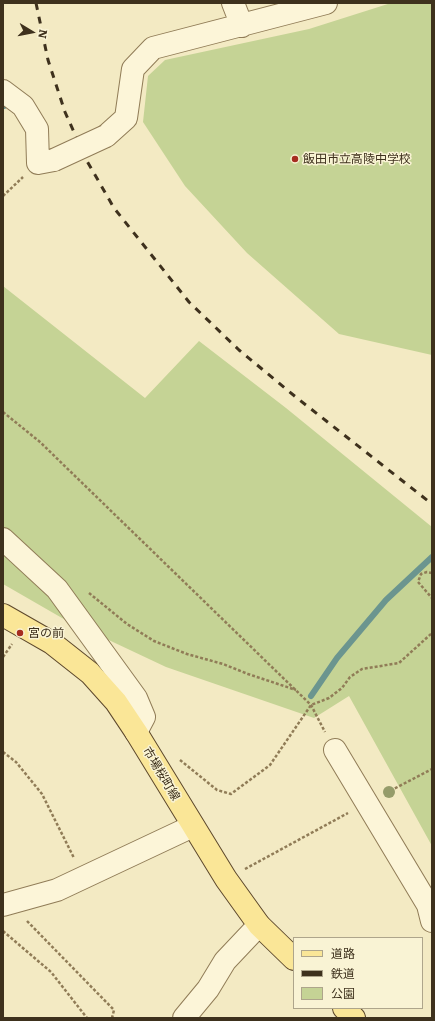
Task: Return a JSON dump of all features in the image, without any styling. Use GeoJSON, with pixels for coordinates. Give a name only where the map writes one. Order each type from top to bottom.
{"type":"FeatureCollection","features":[{"type":"Feature","properties":{"kind":"main road","name":"市場桜町線"},"geometry":{"type":"LineString","coordinates":[[3,615],[52,643],[90,673],[116,702],[136,732],[226,880],[259,926],[293,958]]}},
{"type":"Feature","properties":{"kind":"main road"},"geometry":{"type":"LineString","coordinates":[[345,1009],[354,1018]]}},
{"type":"Feature","properties":{"kind":"street"},"geometry":{"type":"LineString","coordinates":[[233,3],[242,26]]}},
{"type":"Feature","properties":{"kind":"street"},"geometry":{"type":"LineString","coordinates":[[3,91],[23,106],[37,129],[46,162],[106,136],[126,118],[133,69],[153,48],[326,3]]}},
{"type":"Feature","properties":{"kind":"street"},"geometry":{"type":"LineString","coordinates":[[3,538],[57,589],[136,698],[144,717],[136,732]]}},
{"type":"Feature","properties":{"kind":"street"},"geometry":{"type":"LineString","coordinates":[[335,750],[428,906],[432,921]]}},
{"type":"Feature","properties":{"kind":"street"},"geometry":{"type":"LineString","coordinates":[[3,905],[57,890],[193,826]]}},
{"type":"Feature","properties":{"kind":"street"},"geometry":{"type":"LineString","coordinates":[[184,1018],[208,989],[225,962],[259,926]]}},
{"type":"Feature","properties":{"kind":"path"},"geometry":{"type":"LineString","coordinates":[[3,196],[46,162]]}},
{"type":"Feature","properties":{"kind":"path"},"geometry":{"type":"LineString","coordinates":[[3,412],[40,442],[311,705],[335,750]]}},
{"type":"Feature","properties":{"kind":"path"},"geometry":{"type":"LineString","coordinates":[[432,573],[426,572],[421,574],[418,582],[432,598]]}},
{"type":"Feature","properties":{"kind":"path"},"geometry":{"type":"LineString","coordinates":[[87,592],[127,624],[154,641],[187,654],[223,664],[297,691]]}},
{"type":"Feature","properties":{"kind":"path"},"geometry":{"type":"LineString","coordinates":[[176,756],[217,790],[231,794],[270,765],[311,705],[329,698],[342,688],[350,677],[362,669],[399,663],[432,633]]}},
{"type":"Feature","properties":{"kind":"path"},"geometry":{"type":"LineString","coordinates":[[3,657],[14,642]]}},
{"type":"Feature","properties":{"kind":"path"},"geometry":{"type":"LineString","coordinates":[[3,752],[16,762],[42,794],[82,879]]}},
{"type":"Feature","properties":{"kind":"path"},"geometry":{"type":"LineString","coordinates":[[257,863],[432,769]]}},
{"type":"Feature","properties":{"kind":"path"},"geometry":{"type":"LineString","coordinates":[[21,919],[26,920],[114,1010],[112,1018]]}},
{"type":"Feature","properties":{"kind":"path"},"geometry":{"type":"LineString","coordinates":[[3,931],[51,972],[87,1018]]}},
{"type":"Feature","properties":{"kind":"green space","name":"飯田市立高陵中学校"},"geometry":{"type":"Polygon","coordinates":[[[391,3],[432,3],[432,355],[339,334],[247,253],[185,186],[143,122],[148,76],[165,60],[309,29],[391,3]]]}},
{"type":"Feature","properties":{"kind":"green space"},"geometry":{"type":"Polygon","coordinates":[[[3,286],[145,398],[199,341],[286,408],[432,527],[432,846],[349,696],[314,718],[166,667],[62,618],[3,584],[3,286]]]}},
{"type":"Feature","properties":{"kind":"waterway"},"geometry":{"type":"LineString","coordinates":[[311,696],[337,658],[386,600],[432,557]]}},
{"type":"Feature","properties":{"kind":"railway"},"geometry":{"type":"LineString","coordinates":[[36,3],[48,60],[65,112],[87,161],[114,208],[189,302],[239,350],[297,398],[432,504]]}},
{"type":"Feature","properties":{"kind":"place","name":"飯田市立高陵中学校"},"geometry":{"type":"Point","coordinates":[295,159]}},
{"type":"Feature","properties":{"kind":"place","name":"宮の前"},"geometry":{"type":"Point","coordinates":[20,633]}}]}
